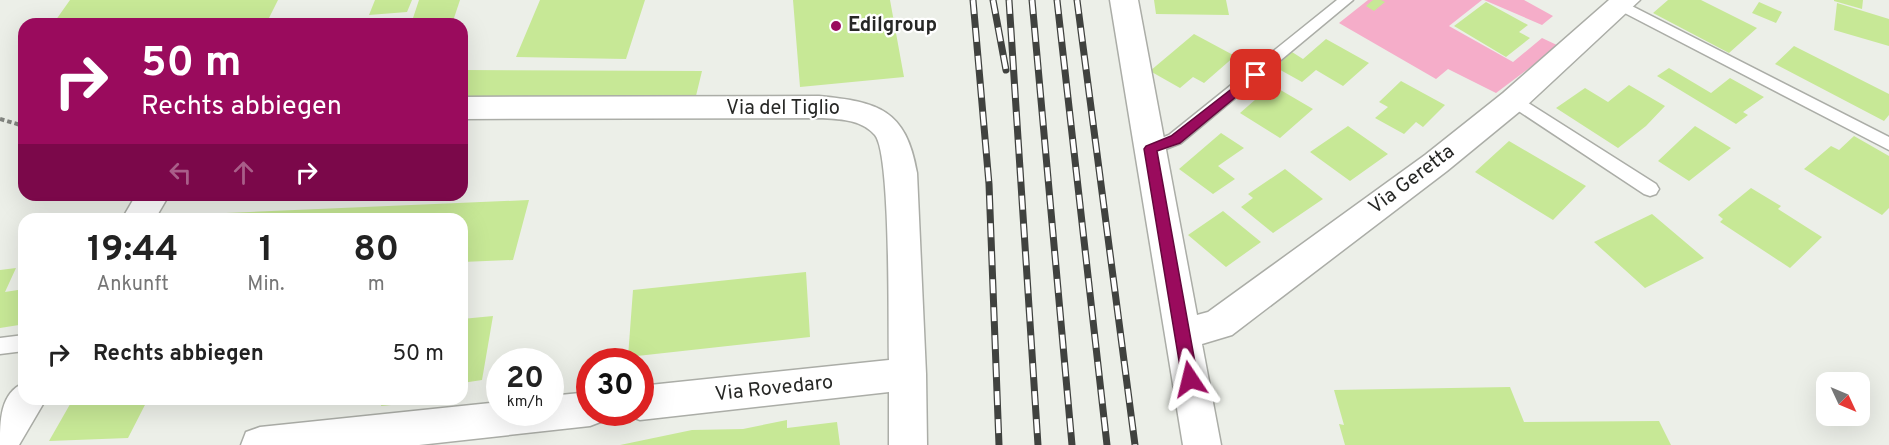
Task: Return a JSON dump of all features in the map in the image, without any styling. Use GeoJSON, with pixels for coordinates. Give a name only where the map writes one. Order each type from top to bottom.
{"type":"FeatureCollection","features":[{"type":"Feature","properties":{"kind":"street"},"geometry":{"type":"LineString","coordinates":[[1124,0],[1202,445]]}},
{"type":"Feature","properties":{"kind":"street","name":"Via Geretta"},"geometry":{"type":"LineString","coordinates":[[1182,335],[1219,324],[1436,163],[1514,100],[1624,3]]}},
{"type":"Feature","properties":{"kind":"street","name":"Via del Tiglio"},"geometry":{"type":"LineString","coordinates":[[468,108],[819,107],[850,109],[882,123],[893,135],[899,151],[908,374],[908,445]]}},
{"type":"Feature","properties":{"kind":"street","name":"Via Rovedaro"},"geometry":{"type":"LineString","coordinates":[[654,401],[908,374]]}},
{"type":"Feature","properties":{"kind":"street"},"geometry":{"type":"LineString","coordinates":[[0,442],[23,405]]}},
{"type":"Feature","properties":{"kind":"street"},"geometry":{"type":"LineString","coordinates":[[260,445],[576,411]]}},
{"type":"Feature","properties":{"kind":"lane"},"geometry":{"type":"LineString","coordinates":[[1150,149],[1176,140],[1346,0]]}},
{"type":"Feature","properties":{"kind":"lane"},"geometry":{"type":"LineString","coordinates":[[1624,3],[1889,144]]}},
{"type":"Feature","properties":{"kind":"lane"},"geometry":{"type":"LineString","coordinates":[[1514,100],[1650,189]]}},
{"type":"Feature","properties":{"kind":"lane"},"geometry":{"type":"LineString","coordinates":[[0,346],[18,344]]}},
{"type":"Feature","properties":{"kind":"path"},"geometry":{"type":"LineString","coordinates":[[0,119],[18,124]]}},
{"type":"Feature","properties":{"kind":"shaded area"},"geometry":{"type":"Polygon","coordinates":[[[1368,0],[1482,0],[1449,26],[1513,62],[1542,38],[1559,46],[1496,93],[1448,69],[1436,79],[1339,23],[1368,0]]]}},
{"type":"Feature","properties":{"kind":"shaded area"},"geometry":{"type":"Polygon","coordinates":[[[1484,0],[1524,0],[1553,16],[1542,25],[1484,0]]]}},
{"type":"Feature","properties":{"kind":"building"},"geometry":{"type":"Polygon","coordinates":[[[70,0],[278,0],[269,18],[57,18],[70,0]]]}},
{"type":"Feature","properties":{"kind":"building"},"geometry":{"type":"Polygon","coordinates":[[[375,0],[412,0],[407,12],[369,15],[375,0]]]}},
{"type":"Feature","properties":{"kind":"building"},"geometry":{"type":"Polygon","coordinates":[[[419,0],[460,0],[454,18],[413,18],[419,0]]]}},
{"type":"Feature","properties":{"kind":"building"},"geometry":{"type":"Polygon","coordinates":[[[540,0],[645,0],[626,59],[516,57],[540,0]]]}},
{"type":"Feature","properties":{"kind":"building"},"geometry":{"type":"Polygon","coordinates":[[[793,0],[890,0],[904,77],[800,87],[793,0]]]}},
{"type":"Feature","properties":{"kind":"building"},"geometry":{"type":"Polygon","coordinates":[[[1154,0],[1226,0],[1229,15],[1156,14],[1154,0]]]}},
{"type":"Feature","properties":{"kind":"building"},"geometry":{"type":"Polygon","coordinates":[[[1373,0],[1385,2],[1374,11],[1366,6],[1373,0]]]}},
{"type":"Feature","properties":{"kind":"building"},"geometry":{"type":"Polygon","coordinates":[[[1668,0],[1701,0],[1757,28],[1729,53],[1653,13],[1668,0]]]}},
{"type":"Feature","properties":{"kind":"building"},"geometry":{"type":"Polygon","coordinates":[[[1863,0],[1862,9],[1834,1],[1863,0]]]}},
{"type":"Feature","properties":{"kind":"building"},"geometry":{"type":"Polygon","coordinates":[[[1486,2],[1528,25],[1519,32],[1530,38],[1506,57],[1454,26],[1486,2]]]}},
{"type":"Feature","properties":{"kind":"building"},"geometry":{"type":"Polygon","coordinates":[[[1759,2],[1782,12],[1776,23],[1752,13],[1759,2]]]}},
{"type":"Feature","properties":{"kind":"building"},"geometry":{"type":"Polygon","coordinates":[[[1837,3],[1889,19],[1889,46],[1834,30],[1837,3]]]}},
{"type":"Feature","properties":{"kind":"building"},"geometry":{"type":"Polygon","coordinates":[[[1194,34],[1235,56],[1204,83],[1193,77],[1180,88],[1150,71],[1194,34]]]}},
{"type":"Feature","properties":{"kind":"building"},"geometry":{"type":"Polygon","coordinates":[[[1326,39],[1369,63],[1343,86],[1316,70],[1302,82],[1275,67],[1292,52],[1303,59],[1326,39]]]}},
{"type":"Feature","properties":{"kind":"building"},"geometry":{"type":"Polygon","coordinates":[[[1794,46],[1889,94],[1889,115],[1884,121],[1775,64],[1794,46]]]}},
{"type":"Feature","properties":{"kind":"building"},"geometry":{"type":"Polygon","coordinates":[[[1669,68],[1711,93],[1730,78],[1764,97],[1743,112],[1748,115],[1736,124],[1657,76],[1669,68]]]}},
{"type":"Feature","properties":{"kind":"building"},"geometry":{"type":"Polygon","coordinates":[[[468,70],[702,71],[695,100],[468,100],[468,70]]]}},
{"type":"Feature","properties":{"kind":"building"},"geometry":{"type":"Polygon","coordinates":[[[1401,81],[1445,105],[1423,127],[1416,122],[1404,134],[1375,118],[1388,107],[1379,102],[1401,81]]]}},
{"type":"Feature","properties":{"kind":"building"},"geometry":{"type":"Polygon","coordinates":[[[1272,85],[1313,109],[1280,138],[1240,113],[1272,85]]]}},
{"type":"Feature","properties":{"kind":"building"},"geometry":{"type":"Polygon","coordinates":[[[1629,85],[1665,106],[1646,126],[1618,148],[1556,108],[1585,88],[1608,102],[1629,85]]]}},
{"type":"Feature","properties":{"kind":"building"},"geometry":{"type":"Polygon","coordinates":[[[1348,126],[1388,154],[1350,181],[1310,152],[1348,126]]]}},
{"type":"Feature","properties":{"kind":"building"},"geometry":{"type":"Polygon","coordinates":[[[1695,126],[1731,148],[1689,181],[1658,161],[1695,126]]]}},
{"type":"Feature","properties":{"kind":"building"},"geometry":{"type":"Polygon","coordinates":[[[1221,133],[1244,148],[1218,166],[1235,179],[1213,194],[1179,169],[1221,133]]]}},
{"type":"Feature","properties":{"kind":"building"},"geometry":{"type":"Polygon","coordinates":[[[1854,136],[1889,156],[1889,208],[1882,215],[1804,169],[1831,146],[1839,150],[1854,136]]]}},
{"type":"Feature","properties":{"kind":"building"},"geometry":{"type":"Polygon","coordinates":[[[1509,141],[1586,186],[1553,220],[1475,172],[1509,141]]]}},
{"type":"Feature","properties":{"kind":"building"},"geometry":{"type":"Polygon","coordinates":[[[1285,169],[1323,199],[1273,233],[1241,207],[1253,198],[1248,194],[1285,169]]]}},
{"type":"Feature","properties":{"kind":"building"},"geometry":{"type":"Polygon","coordinates":[[[1751,188],[1781,206],[1778,209],[1822,237],[1790,268],[1720,222],[1723,219],[1718,215],[1751,188]]]}},
{"type":"Feature","properties":{"kind":"building"},"geometry":{"type":"Polygon","coordinates":[[[529,200],[513,260],[468,262],[468,213],[225,213],[529,200]]]}},
{"type":"Feature","properties":{"kind":"building"},"geometry":{"type":"Polygon","coordinates":[[[1223,211],[1261,242],[1226,267],[1188,235],[1223,211]]]}},
{"type":"Feature","properties":{"kind":"building"},"geometry":{"type":"Polygon","coordinates":[[[1652,214],[1704,258],[1645,288],[1594,242],[1652,214]]]}},
{"type":"Feature","properties":{"kind":"building"},"geometry":{"type":"Polygon","coordinates":[[[16,268],[5,292],[18,290],[18,325],[0,328],[0,270],[16,268]]]}},
{"type":"Feature","properties":{"kind":"building"},"geometry":{"type":"Polygon","coordinates":[[[806,272],[810,337],[654,354],[654,348],[629,348],[633,290],[806,272]]]}},
{"type":"Feature","properties":{"kind":"building"},"geometry":{"type":"Polygon","coordinates":[[[493,316],[482,380],[468,382],[468,318],[493,316]]]}},
{"type":"Feature","properties":{"kind":"building"},"geometry":{"type":"Polygon","coordinates":[[[1510,387],[1524,422],[1659,421],[1671,445],[1345,445],[1339,424],[1344,425],[1334,390],[1510,387]]]}},
{"type":"Feature","properties":{"kind":"building"},"geometry":{"type":"Polygon","coordinates":[[[70,405],[145,405],[128,438],[49,441],[70,405]]]}},
{"type":"Feature","properties":{"kind":"building"},"geometry":{"type":"Polygon","coordinates":[[[787,420],[787,428],[837,422],[840,445],[620,445],[692,430],[743,429],[787,420]]]}},
{"type":"Feature","properties":{"kind":"railway"},"geometry":{"type":"LineString","coordinates":[[973,0],[989,184],[999,445]]}},
{"type":"Feature","properties":{"kind":"railway"},"geometry":{"type":"LineString","coordinates":[[993,0],[1006,70]]}},
{"type":"Feature","properties":{"kind":"railway"},"geometry":{"type":"LineString","coordinates":[[1009,0],[1038,445]]}},
{"type":"Feature","properties":{"kind":"railway"},"geometry":{"type":"LineString","coordinates":[[1032,0],[1072,445]]}},
{"type":"Feature","properties":{"kind":"railway"},"geometry":{"type":"LineString","coordinates":[[1057,0],[1107,445]]}},
{"type":"Feature","properties":{"kind":"railway"},"geometry":{"type":"LineString","coordinates":[[1077,0],[1135,445]]}},
{"type":"Feature","properties":{"kind":"place","name":"Edilgroup"},"geometry":{"type":"Point","coordinates":[836,26]}},
{"type":"Feature","properties":{"kind":"route"},"geometry":{"type":"LineString","coordinates":[[1190,379],[1150,149],[1176,140],[1256,75]]}}]}
